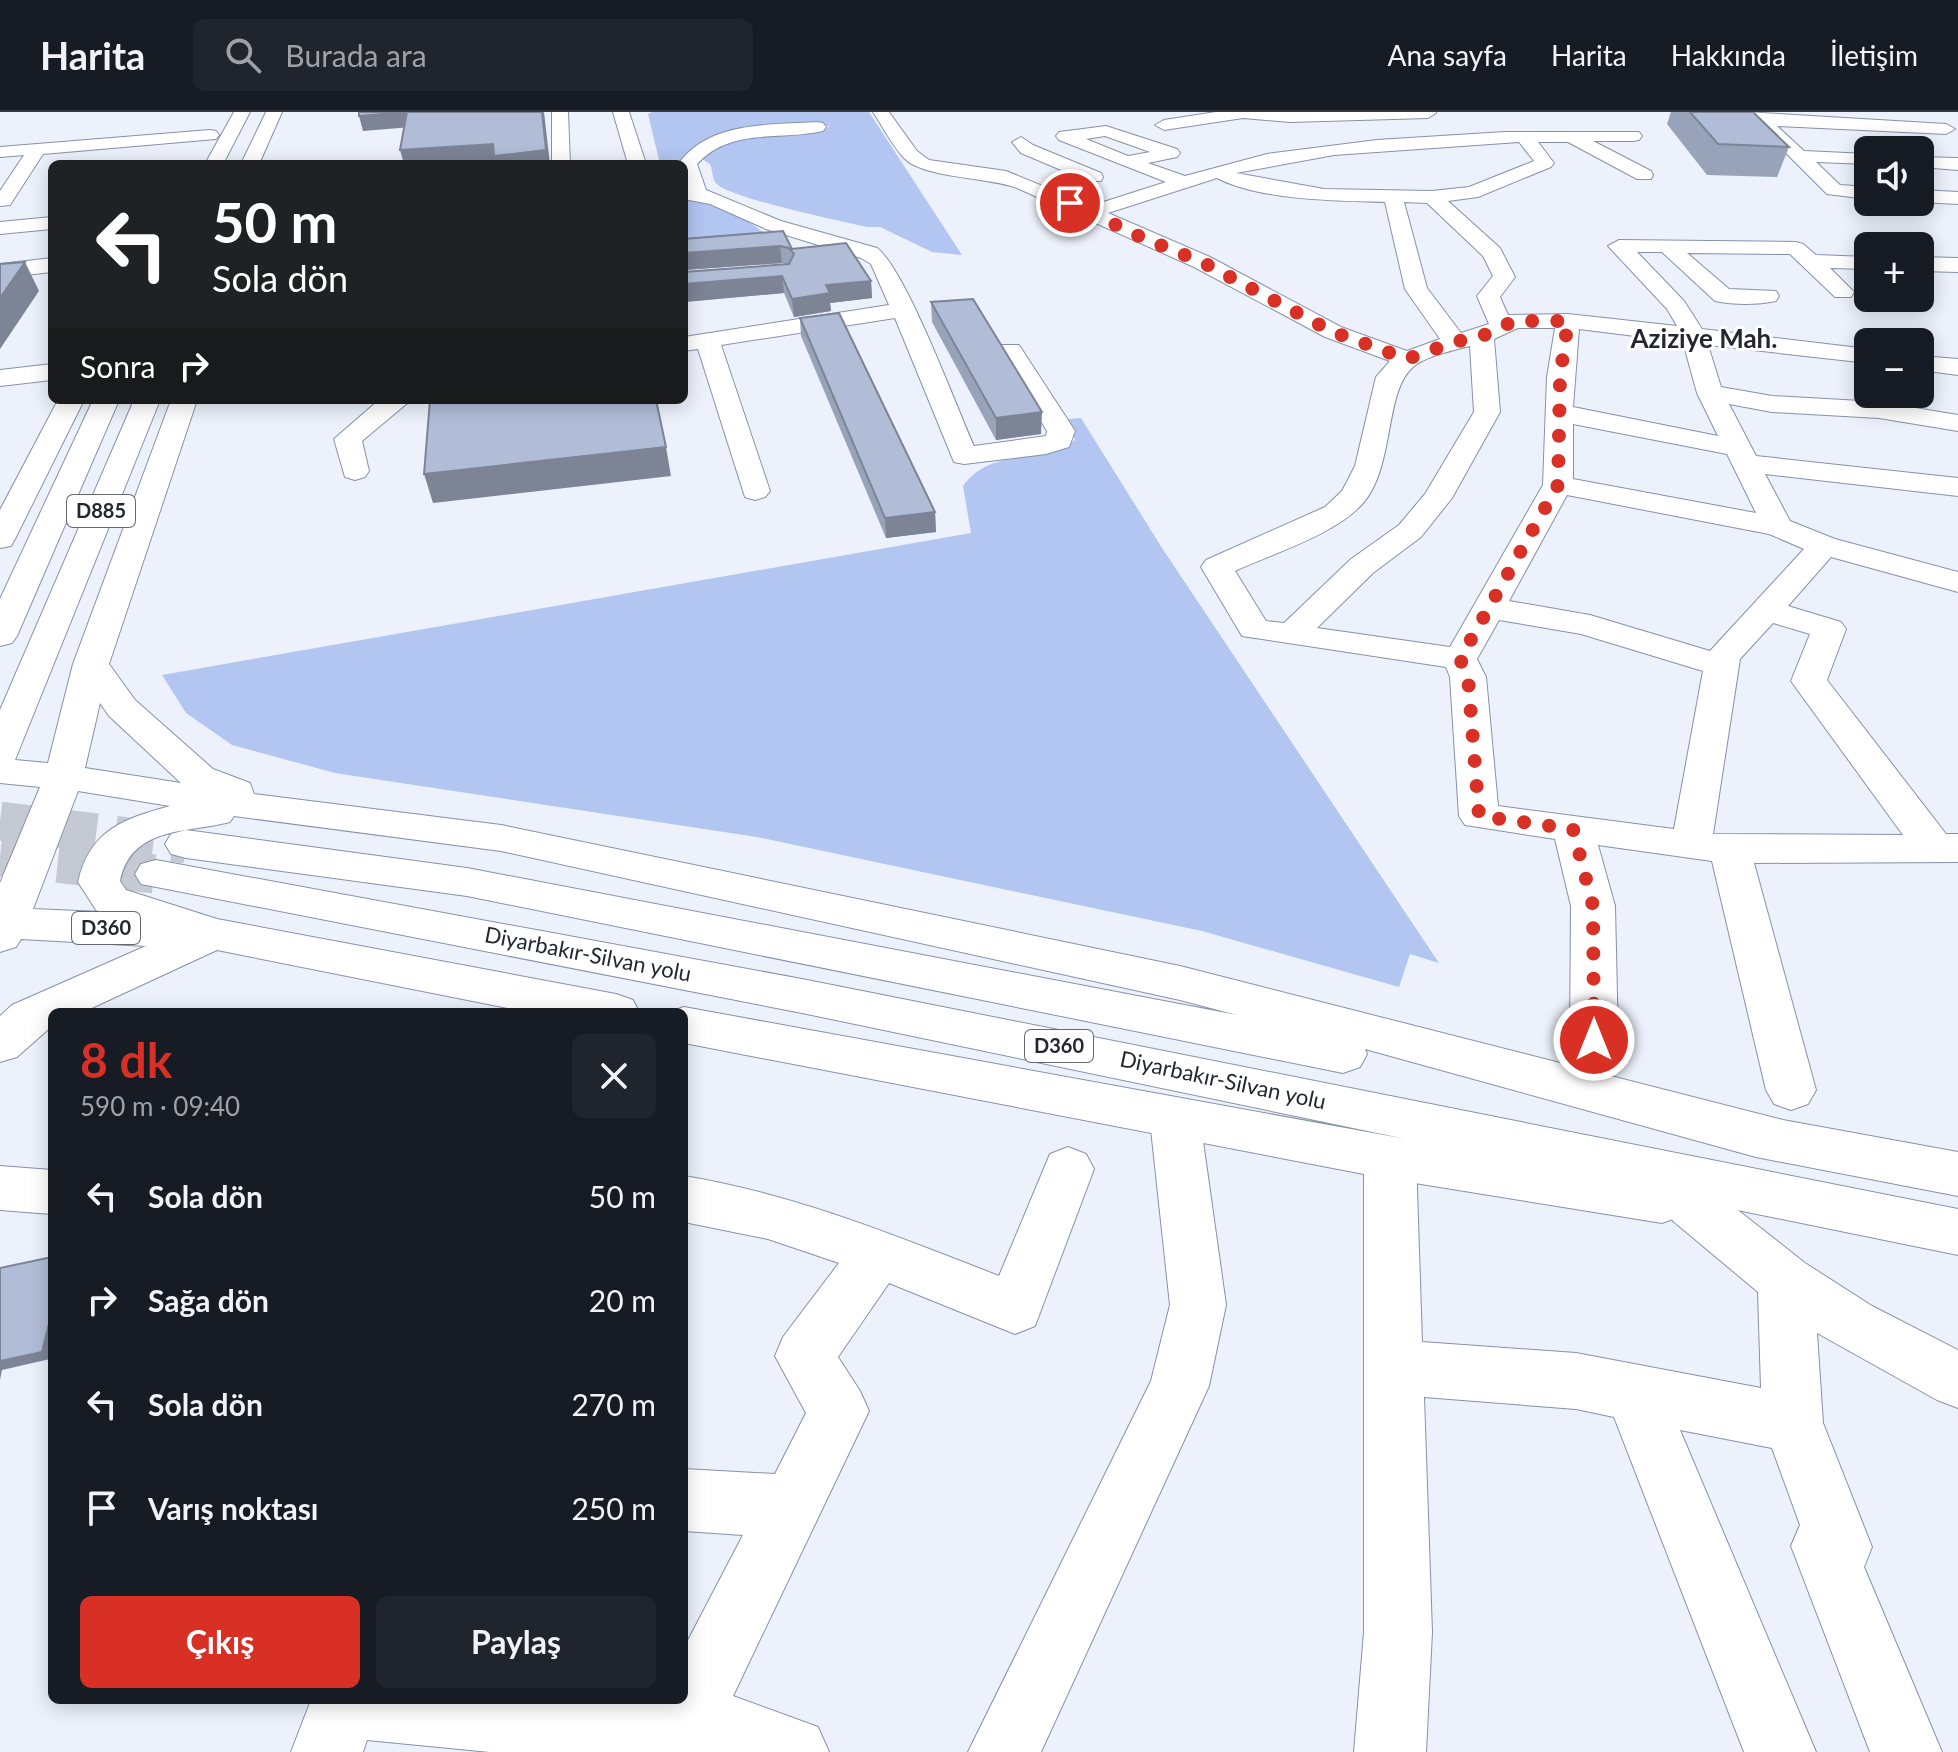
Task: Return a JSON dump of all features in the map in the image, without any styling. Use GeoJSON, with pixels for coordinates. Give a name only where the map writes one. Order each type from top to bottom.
{"type":"FeatureCollection","features":[{"type":"Feature","properties":{"kind":"main road"},"geometry":{"type":"LineString","coordinates":[[206,159],[210,135],[219,112]]}},
{"type":"Feature","properties":{"kind":"main road"},"geometry":{"type":"LineString","coordinates":[[206,159],[242,112]]}},
{"type":"Feature","properties":{"kind":"main road"},"geometry":{"type":"LineString","coordinates":[[252,160],[274,112]]}},
{"type":"Feature","properties":{"kind":"main road"},"geometry":{"type":"LineString","coordinates":[[560,112],[561,160]]}},
{"type":"Feature","properties":{"kind":"main road"},"geometry":{"type":"LineString","coordinates":[[621,112],[636,160]]}},
{"type":"Feature","properties":{"kind":"main road"},"geometry":{"type":"LineString","coordinates":[[881,112],[911,155],[924,165],[999,175],[1092,212],[1143,238],[1202,262],[1333,332],[1407,359]]}},
{"type":"Feature","properties":{"kind":"main road"},"geometry":{"type":"LineString","coordinates":[[1922,112],[1952,132]]}},
{"type":"Feature","properties":{"kind":"main road"},"geometry":{"type":"LineString","coordinates":[[1164,125],[1243,113],[1290,117],[1432,113]]}},
{"type":"Feature","properties":{"kind":"main road"},"geometry":{"type":"LineString","coordinates":[[1756,116],[1952,132]]}},
{"type":"Feature","properties":{"kind":"main road"},"geometry":{"type":"LineString","coordinates":[[1756,116],[1834,190],[1854,192]]}},
{"type":"Feature","properties":{"kind":"main road"},"geometry":{"type":"LineString","coordinates":[[1531,118],[1548,136]]}},
{"type":"Feature","properties":{"kind":"main road"},"geometry":{"type":"LineString","coordinates":[[77,146],[88,127]]}},
{"type":"Feature","properties":{"kind":"main road"},"geometry":{"type":"LineString","coordinates":[[817,127],[745,134],[705,145],[688,163],[691,193],[729,201],[756,218],[869,253],[880,261],[964,456],[1046,446],[1059,441],[1061,431],[1010,350]]}},
{"type":"Feature","properties":{"kind":"main road"},"geometry":{"type":"LineString","coordinates":[[0,152],[210,135]]}},
{"type":"Feature","properties":{"kind":"main road"},"geometry":{"type":"LineString","coordinates":[[1092,212],[1215,174],[1291,156],[1548,136],[1633,136]]}},
{"type":"Feature","properties":{"kind":"main road"},"geometry":{"type":"LineString","coordinates":[[1569,136],[1644,175]]}},
{"type":"Feature","properties":{"kind":"main road"},"geometry":{"type":"LineString","coordinates":[[1215,174],[1284,190],[1324,195],[1432,197],[1471,193],[1545,163],[1525,138]]}},
{"type":"Feature","properties":{"kind":"main road"},"geometry":{"type":"LineString","coordinates":[[150,160],[153,140]]}},
{"type":"Feature","properties":{"kind":"main road"},"geometry":{"type":"LineString","coordinates":[[1021,142],[1027,149],[1142,197]]}},
{"type":"Feature","properties":{"kind":"main road"},"geometry":{"type":"LineString","coordinates":[[1,208],[37,149]]}},
{"type":"Feature","properties":{"kind":"main road"},"geometry":{"type":"LineString","coordinates":[[1798,156],[1854,158]]}},
{"type":"Feature","properties":{"kind":"main road"},"geometry":{"type":"LineString","coordinates":[[1128,162],[1187,183]]}},
{"type":"Feature","properties":{"kind":"main road"},"geometry":{"type":"LineString","coordinates":[[1934,163],[1958,164]]}},
{"type":"Feature","properties":{"kind":"main road"},"geometry":{"type":"LineString","coordinates":[[1393,196],[1416,289],[1480,335]]}},
{"type":"Feature","properties":{"kind":"main road"},"geometry":{"type":"LineString","coordinates":[[1292,634],[1362,566],[1410,531],[1437,498],[1487,412],[1480,335],[1488,296],[1504,277],[1492,253],[1432,197]]}},
{"type":"Feature","properties":{"kind":"main road"},"geometry":{"type":"LineString","coordinates":[[1934,197],[1958,198]]}},
{"type":"Feature","properties":{"kind":"main road"},"geometry":{"type":"LineString","coordinates":[[1,208],[28,199]]}},
{"type":"Feature","properties":{"kind":"main road"},"geometry":{"type":"LineString","coordinates":[[1,208],[48,215]]}},
{"type":"Feature","properties":{"kind":"main road"},"geometry":{"type":"LineString","coordinates":[[0,228],[48,223]]}},
{"type":"Feature","properties":{"kind":"main road"},"geometry":{"type":"LineString","coordinates":[[1778,527],[1710,393],[1693,334],[1676,306],[1619,246],[1796,248],[1843,292]]}},
{"type":"Feature","properties":{"kind":"main road"},"geometry":{"type":"LineString","coordinates":[[1667,246],[1723,296],[1778,293],[1758,308],[1755,342]]}},
{"type":"Feature","properties":{"kind":"main road"},"geometry":{"type":"LineString","coordinates":[[0,252],[48,247]]}},
{"type":"Feature","properties":{"kind":"main road"},"geometry":{"type":"LineString","coordinates":[[1813,261],[1854,262]]}},
{"type":"Feature","properties":{"kind":"main road"},"geometry":{"type":"LineString","coordinates":[[1934,264],[1958,265]]}},
{"type":"Feature","properties":{"kind":"main road"},"geometry":{"type":"LineString","coordinates":[[0,271],[48,265]]}},
{"type":"Feature","properties":{"kind":"main road"},"geometry":{"type":"LineString","coordinates":[[1815,291],[1854,292]]}},
{"type":"Feature","properties":{"kind":"main road"},"geometry":{"type":"LineString","coordinates":[[755,491],[696,343],[903,310]]}},
{"type":"Feature","properties":{"kind":"main road"},"geometry":{"type":"LineString","coordinates":[[1460,659],[1254,629],[1217,567],[1336,513],[1354,495],[1369,466],[1389,377],[1407,359],[1514,321],[1568,321],[1854,354]]}},
{"type":"Feature","properties":{"kind":"main road"},"geometry":{"type":"LineString","coordinates":[[1460,659],[1558,485],[1568,321]]}},
{"type":"Feature","properties":{"kind":"main road"},"geometry":{"type":"LineString","coordinates":[[1934,364],[1958,367]]}},
{"type":"Feature","properties":{"kind":"main road"},"geometry":{"type":"LineString","coordinates":[[0,378],[48,372]]}},
{"type":"Feature","properties":{"kind":"main road"},"geometry":{"type":"LineString","coordinates":[[1710,393],[1772,404],[1879,410],[1958,423]]}},
{"type":"Feature","properties":{"kind":"main road"},"geometry":{"type":"LineString","coordinates":[[0,539],[69,404]]}},
{"type":"Feature","properties":{"kind":"main road","name":"D885"},"geometry":{"type":"LineString","coordinates":[[4,627],[104,404]]}},
{"type":"Feature","properties":{"kind":"main road","name":"D885"},"geometry":{"type":"LineString","coordinates":[[0,754],[145,404]]}},
{"type":"Feature","properties":{"kind":"main road"},"geometry":{"type":"LineString","coordinates":[[2,927],[64,777],[91,664],[183,404]]}},
{"type":"Feature","properties":{"kind":"main road"},"geometry":{"type":"LineString","coordinates":[[355,471],[348,439],[391,404]]}},
{"type":"Feature","properties":{"kind":"main road"},"geometry":{"type":"LineString","coordinates":[[1560,413],[1742,456],[1958,487]]}},
{"type":"Feature","properties":{"kind":"main road"},"geometry":{"type":"LineString","coordinates":[[1558,485],[1676,505],[1778,527],[1824,546],[1958,582]]}},
{"type":"Feature","properties":{"kind":"main road"},"geometry":{"type":"LineString","coordinates":[[1791,1090],[1710,848],[1721,665],[1723,657],[1824,546]]}},
{"type":"Feature","properties":{"kind":"main road"},"geometry":{"type":"LineString","coordinates":[[1488,608],[1590,625],[1610,634],[1721,665]]}},
{"type":"Feature","properties":{"kind":"main road"},"geometry":{"type":"LineString","coordinates":[[1766,610],[1829,629],[1809,681],[1942,836]]}},
{"type":"Feature","properties":{"kind":"main road"},"geometry":{"type":"LineString","coordinates":[[1460,659],[1468,677],[1479,816],[1710,848],[1942,836]]}},
{"type":"Feature","properties":{"kind":"main road"},"geometry":{"type":"LineString","coordinates":[[91,664],[122,708],[199,778],[294,813]]}},
{"type":"Feature","properties":{"kind":"main road"},"geometry":{"type":"LineString","coordinates":[[0,771],[64,777],[294,813],[501,838],[1180,983],[1783,1141]]}},
{"type":"Feature","properties":{"kind":"main road"},"geometry":{"type":"LineString","coordinates":[[294,813],[202,813],[160,821],[116,846],[105,858],[99,882],[111,900],[213,934],[595,1008]]}},
{"type":"Feature","properties":{"kind":"main road"},"geometry":{"type":"LineString","coordinates":[[1573,829],[1593,906],[1594,1040]]}},
{"type":"Feature","properties":{"kind":"main road","name":"Diyarbakır-Silvan yolu"},"geometry":{"type":"LineString","coordinates":[[1958,1174],[467,882],[171,859],[438,925],[1180,1070],[1958,1232]]}},
{"type":"Feature","properties":{"kind":"main road","name":"D360"},"geometry":{"type":"LineString","coordinates":[[2,927],[213,934]]}},
{"type":"Feature","properties":{"kind":"main road"},"geometry":{"type":"LineString","coordinates":[[49,1008],[213,934]]}},
{"type":"Feature","properties":{"kind":"main road"},"geometry":{"type":"LineString","coordinates":[[0,1044],[29,1017],[48,1008]]}},
{"type":"Feature","properties":{"kind":"main road"},"geometry":{"type":"LineString","coordinates":[[688,1026],[1175,1120],[1390,1158],[1692,1205],[1875,1217]]}},
{"type":"Feature","properties":{"kind":"main road"},"geometry":{"type":"LineString","coordinates":[[1004,1752],[1179,1386],[1198,1305],[1175,1120]]}},
{"type":"Feature","properties":{"kind":"main road"},"geometry":{"type":"LineString","coordinates":[[1390,1158],[1398,1632],[1390,1752]]}},
{"type":"Feature","properties":{"kind":"main road"},"geometry":{"type":"LineString","coordinates":[[688,1200],[724,1204],[792,1223],[1015,1308],[1068,1169]]}},
{"type":"Feature","properties":{"kind":"main road"},"geometry":{"type":"LineString","coordinates":[[0,1188],[48,1192]]}},
{"type":"Feature","properties":{"kind":"main road"},"geometry":{"type":"LineString","coordinates":[[1692,1205],[1785,1281],[1852,1325],[1958,1380]]}},
{"type":"Feature","properties":{"kind":"main road"},"geometry":{"type":"LineString","coordinates":[[673,1734],[839,1411],[804,1356],[877,1256]]}},
{"type":"Feature","properties":{"kind":"main road"},"geometry":{"type":"LineString","coordinates":[[1785,1281],[1793,1423],[1840,1547],[1823,1546],[1906,1752]]}},
{"type":"Feature","properties":{"kind":"main road"},"geometry":{"type":"LineString","coordinates":[[1394,1367],[1576,1381],[1793,1423]]}},
{"type":"Feature","properties":{"kind":"main road"},"geometry":{"type":"LineString","coordinates":[[1635,1393],[1780,1752]]}},
{"type":"Feature","properties":{"kind":"main road"},"geometry":{"type":"LineString","coordinates":[[688,1500],[791,1506]]}},
{"type":"Feature","properties":{"kind":"main road"},"geometry":{"type":"LineString","coordinates":[[340,1718],[673,1734],[793,1752]]}},
{"type":"Feature","properties":{"kind":"shaded area"},"geometry":{"type":"Polygon","coordinates":[[[869,112],[962,255],[932,252],[880,227],[835,220],[739,195],[715,182],[710,164],[702,159],[703,155],[736,140],[830,127],[818,123],[742,130],[707,141],[684,160],[659,160],[648,114],[869,112]]]}},
{"type":"Feature","properties":{"kind":"shaded area"},"geometry":{"type":"Polygon","coordinates":[[[688,198],[735,214],[778,245],[688,254],[688,198]]]}},
{"type":"Feature","properties":{"kind":"shaded area"},"geometry":{"type":"Polygon","coordinates":[[[1081,418],[1162,548],[1439,963],[1410,954],[1399,987],[1202,931],[757,837],[335,773],[232,745],[186,713],[162,675],[971,533],[963,486],[974,474],[1001,461],[1046,452],[1075,440],[1068,419],[1081,418]]]}},
{"type":"Feature","properties":{"kind":"building"},"geometry":{"type":"Polygon","coordinates":[[[359,112],[407,112],[359,116],[359,112]]]}},
{"type":"Feature","properties":{"kind":"building"},"geometry":{"type":"Polygon","coordinates":[[[407,112],[542,112],[546,150],[494,156],[493,144],[400,150],[407,112]]]}},
{"type":"Feature","properties":{"kind":"building"},"geometry":{"type":"Polygon","coordinates":[[[1690,112],[1753,112],[1789,147],[1718,144],[1690,112]]]}},
{"type":"Feature","properties":{"kind":"building"},"geometry":{"type":"Polygon","coordinates":[[[783,231],[792,249],[846,243],[871,281],[826,285],[830,293],[792,299],[782,276],[688,284],[688,272],[789,264],[794,254],[789,248],[780,246],[688,253],[688,239],[783,231]]]}},
{"type":"Feature","properties":{"kind":"building"},"geometry":{"type":"Polygon","coordinates":[[[25,262],[0,298],[0,264],[25,262]]]}},
{"type":"Feature","properties":{"kind":"building"},"geometry":{"type":"Polygon","coordinates":[[[973,299],[1042,412],[996,418],[931,302],[973,299]]]}},
{"type":"Feature","properties":{"kind":"building"},"geometry":{"type":"Polygon","coordinates":[[[839,313],[935,512],[885,518],[800,318],[839,313]]]}},
{"type":"Feature","properties":{"kind":"building"},"geometry":{"type":"Polygon","coordinates":[[[430,404],[657,404],[666,447],[424,474],[430,404]]]}},
{"type":"Feature","properties":{"kind":"building"},"geometry":{"type":"Polygon","coordinates":[[[48,1258],[48,1327],[42,1352],[0,1361],[0,1268],[48,1258]]]}},
{"type":"Feature","properties":{"kind":"tunnel"},"geometry":{"type":"LineString","coordinates":[[0,821],[186,844]]}},
{"type":"Feature","properties":{"kind":"tunnel"},"geometry":{"type":"LineString","coordinates":[[0,857],[156,874]]}},
{"type":"Feature","properties":{"kind":"district","name":"Aziziye Mah."},"geometry":{"type":"Point","coordinates":[1704,339]}},
{"type":"Feature","properties":{"kind":"route"},"geometry":{"type":"LineString","coordinates":[[1070,203],[1202,262],[1333,332],[1407,359],[1482,336],[1514,321],[1568,321],[1560,377],[1558,485],[1460,659],[1468,677],[1479,816],[1573,829],[1593,906],[1594,1040]]}}]}
